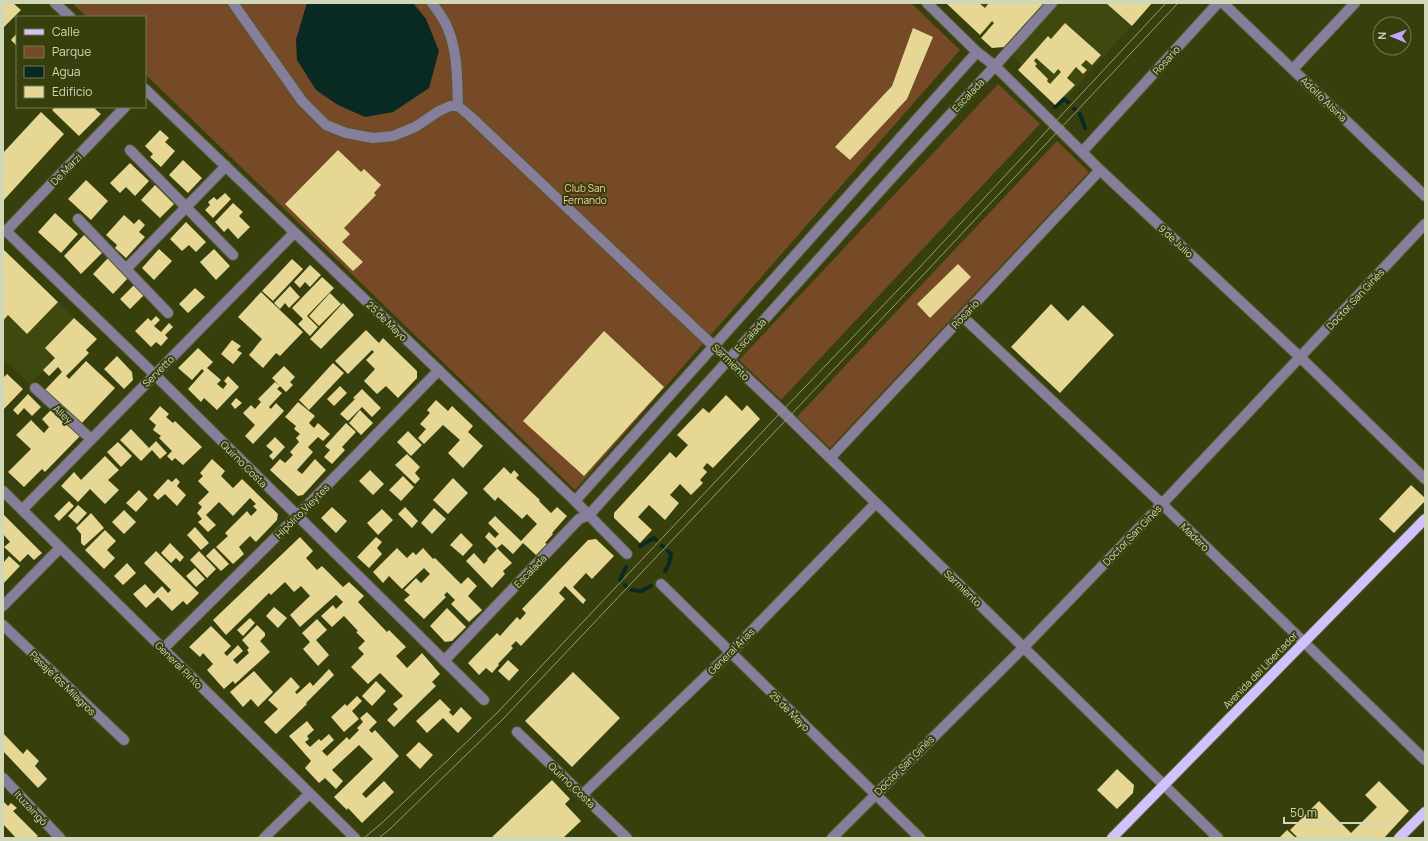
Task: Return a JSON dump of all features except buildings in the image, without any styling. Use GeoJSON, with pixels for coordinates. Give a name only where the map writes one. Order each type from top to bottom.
{"type":"FeatureCollection","features":[{"type":"Feature","properties":{"kind":"main road","name":"Avenida del Libertador"},"geometry":{"type":"LineString","coordinates":[[1112,838],[1425,519]]}},
{"type":"Feature","properties":{"kind":"main road"},"geometry":{"type":"LineString","coordinates":[[1399,838],[1425,812]]}},
{"type":"Feature","properties":{"kind":"street"},"geometry":{"type":"LineString","coordinates":[[55,3],[69,16]]}},
{"type":"Feature","properties":{"kind":"street"},"geometry":{"type":"LineString","coordinates":[[233,3],[302,101],[326,125],[346,133],[373,138],[393,136],[415,127],[438,111],[450,106],[458,106],[455,56],[448,30],[432,3]]}},
{"type":"Feature","properties":{"kind":"street","name":"9 de Julio"},"geometry":{"type":"LineString","coordinates":[[927,3],[977,52],[995,66],[1100,170],[1300,358],[1425,479]]}},
{"type":"Feature","properties":{"kind":"street","name":"Escalada"},"geometry":{"type":"LineString","coordinates":[[444,661],[579,519],[589,515],[897,172],[1052,3]]}},
{"type":"Feature","properties":{"kind":"street","name":"Rosario"},"geometry":{"type":"LineString","coordinates":[[1082,152],[1218,3]]}},
{"type":"Feature","properties":{"kind":"street","name":"Adolfo Alsina"},"geometry":{"type":"LineString","coordinates":[[1223,3],[1425,196]]}},
{"type":"Feature","properties":{"kind":"street"},"geometry":{"type":"LineString","coordinates":[[1293,69],[1355,3]]}},
{"type":"Feature","properties":{"kind":"street","name":"Escalada"},"geometry":{"type":"LineString","coordinates":[[574,501],[710,342],[977,52]]}},
{"type":"Feature","properties":{"kind":"street","name":"25 de Mayo"},"geometry":{"type":"LineString","coordinates":[[146,90],[439,370],[589,515],[627,554]]}},
{"type":"Feature","properties":{"kind":"street","name":"Sarmiento"},"geometry":{"type":"LineString","coordinates":[[458,106],[476,121],[728,359],[1024,646],[1218,838]]}},
{"type":"Feature","properties":{"kind":"street","name":"De Marzi"},"geometry":{"type":"LineString","coordinates":[[5,230],[124,108]]}},
{"type":"Feature","properties":{"kind":"street"},"geometry":{"type":"LineString","coordinates":[[130,150],[233,255]]}},
{"type":"Feature","properties":{"kind":"street"},"geometry":{"type":"LineString","coordinates":[[126,269],[226,166]]}},
{"type":"Feature","properties":{"kind":"street","name":"Rosario"},"geometry":{"type":"LineString","coordinates":[[830,458],[1100,170]]}},
{"type":"Feature","properties":{"kind":"street"},"geometry":{"type":"LineString","coordinates":[[78,220],[168,313]]}},
{"type":"Feature","properties":{"kind":"street","name":"Doctor San Ginés"},"geometry":{"type":"LineString","coordinates":[[832,838],[1024,646],[1162,504],[1425,224]]}},
{"type":"Feature","properties":{"kind":"street","name":"Quirno Costa"},"geometry":{"type":"LineString","coordinates":[[5,230],[154,374],[484,700]]}},
{"type":"Feature","properties":{"kind":"street","name":"Servetto"},"geometry":{"type":"LineString","coordinates":[[22,510],[294,232]]}},
{"type":"Feature","properties":{"kind":"street","name":"Madero"},"geometry":{"type":"LineString","coordinates":[[963,316],[1162,504],[1425,760]]}},
{"type":"Feature","properties":{"kind":"street","name":"Hipólito Vieytes"},"geometry":{"type":"LineString","coordinates":[[163,649],[297,516],[439,370]]}},
{"type":"Feature","properties":{"kind":"street","name":"Alley"},"geometry":{"type":"LineString","coordinates":[[35,388],[91,439]]}},
{"type":"Feature","properties":{"kind":"street","name":"General Pinto"},"geometry":{"type":"LineString","coordinates":[[3,491],[355,838]]}},
{"type":"Feature","properties":{"kind":"street","name":"General Arias"},"geometry":{"type":"LineString","coordinates":[[582,795],[730,653],[876,503]]}},
{"type":"Feature","properties":{"kind":"street"},"geometry":{"type":"LineString","coordinates":[[3,606],[60,548]]}},
{"type":"Feature","properties":{"kind":"street","name":"25 de Mayo"},"geometry":{"type":"LineString","coordinates":[[661,584],[920,838]]}},
{"type":"Feature","properties":{"kind":"street","name":"Pasaje los Milagros"},"geometry":{"type":"LineString","coordinates":[[3,625],[124,740]]}},
{"type":"Feature","properties":{"kind":"street","name":"Quirno Costa"},"geometry":{"type":"LineString","coordinates":[[517,732],[627,838]]}},
{"type":"Feature","properties":{"kind":"street","name":"Ituzaingó"},"geometry":{"type":"LineString","coordinates":[[3,778],[60,838]]}},
{"type":"Feature","properties":{"kind":"street"},"geometry":{"type":"LineString","coordinates":[[264,838],[309,794]]}},
{"type":"Feature","properties":{"kind":"shaded area"},"geometry":{"type":"Polygon","coordinates":[[[957,3],[1152,3],[1062,103],[957,3]]]}},
{"type":"Feature","properties":{"kind":"shaded area"},"geometry":{"type":"Polygon","coordinates":[[[58,302],[84,327],[30,384],[3,359],[3,321],[8,315],[27,334],[58,302]]]}},
{"type":"Feature","properties":{"kind":"green space","name":"Club San Fernando"},"geometry":{"type":"Polygon","coordinates":[[[72,3],[307,3],[296,40],[426,19],[413,3],[911,3],[960,50],[575,490],[146,75],[146,16],[86,16],[72,3]]]}},
{"type":"Feature","properties":{"kind":"green space"},"geometry":{"type":"Polygon","coordinates":[[[998,84],[1040,124],[781,400],[739,360],[998,84]]]}},
{"type":"Feature","properties":{"kind":"green space"},"geometry":{"type":"Polygon","coordinates":[[[1057,141],[1089,172],[830,448],[797,417],[1057,141]]]}},
{"type":"Feature","properties":{"kind":"water"},"geometry":{"type":"Polygon","coordinates":[[[307,3],[413,3],[426,19],[439,51],[429,88],[393,112],[365,117],[338,105],[316,90],[297,60],[296,40],[307,3]]]}},
{"type":"Feature","properties":{"kind":"waterway"},"geometry":{"type":"LineString","coordinates":[[1055,107],[1064,99],[1068,102]]}},
{"type":"Feature","properties":{"kind":"waterway"},"geometry":{"type":"LineString","coordinates":[[1080,114],[1085,128]]}},
{"type":"Feature","properties":{"kind":"waterway"},"geometry":{"type":"LineString","coordinates":[[640,546],[654,538],[656,540]]}},
{"type":"Feature","properties":{"kind":"waterway"},"geometry":{"type":"LineString","coordinates":[[665,571],[669,564],[671,554],[668,551]]}},
{"type":"Feature","properties":{"kind":"waterway"},"geometry":{"type":"LineString","coordinates":[[620,580],[626,567]]}},
{"type":"Feature","properties":{"kind":"waterway"},"geometry":{"type":"LineString","coordinates":[[632,590],[641,591],[651,586]]}},
{"type":"Feature","properties":{"kind":"tram line"},"geometry":{"type":"LineString","coordinates":[[364,838],[383,822],[498,712],[919,268],[1166,3]]}},
{"type":"Feature","properties":{"kind":"tram line"},"geometry":{"type":"LineString","coordinates":[[379,838],[503,719],[1178,3]]}}]}
